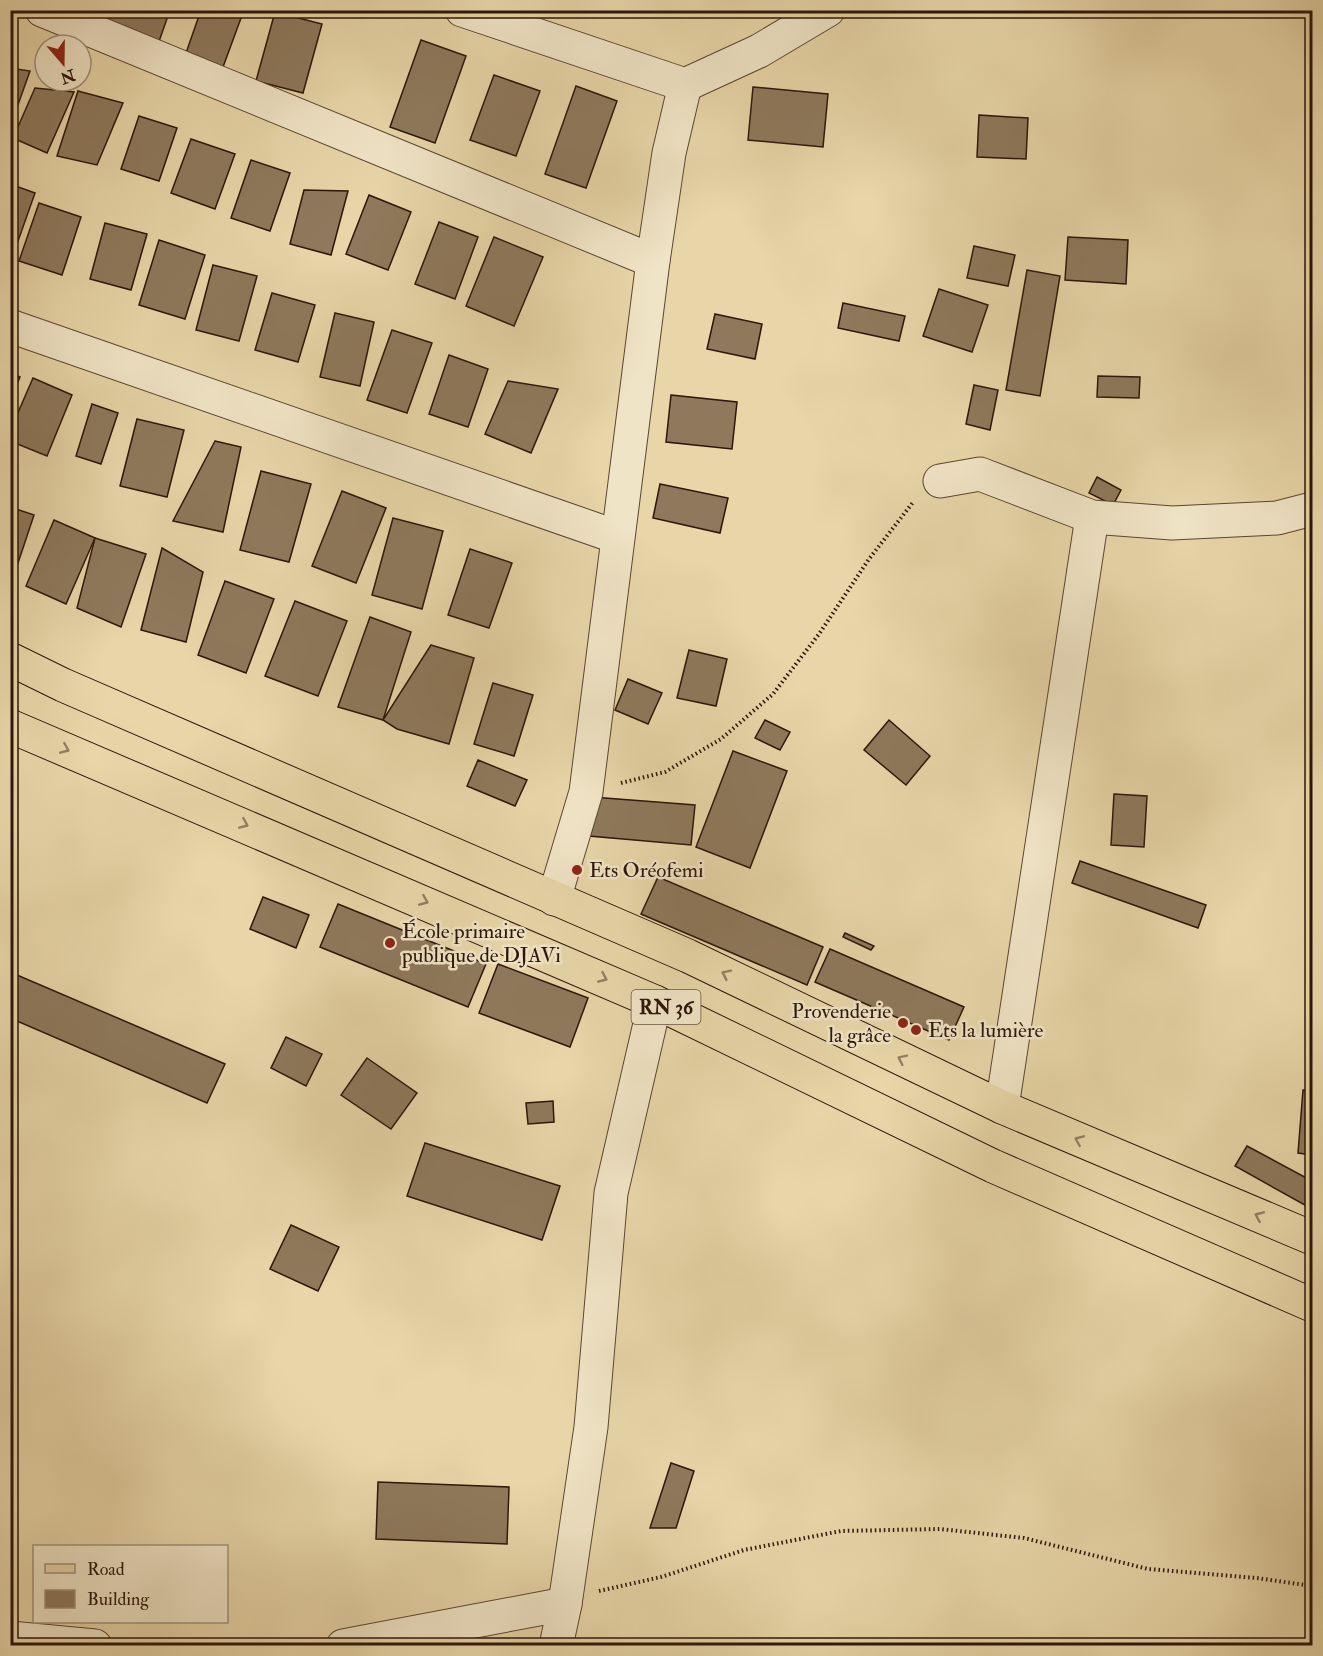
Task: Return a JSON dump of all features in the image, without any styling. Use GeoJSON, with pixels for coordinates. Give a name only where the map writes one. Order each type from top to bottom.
{"type":"FeatureCollection","features":[{"type":"Feature","properties":{"kind":"main road","name":"RN 36"},"geometry":{"type":"LineString","coordinates":[[10,659],[688,956],[1002,1107],[1312,1238]]}},
{"type":"Feature","properties":{"kind":"main road","name":"RN 36"},"geometry":{"type":"LineString","coordinates":[[10,726],[655,1002],[993,1166],[1312,1305]]}},
{"type":"Feature","properties":{"kind":"street"},"geometry":{"type":"LineString","coordinates":[[42,10],[653,261]]}},
{"type":"Feature","properties":{"kind":"street"},"geometry":{"type":"LineString","coordinates":[[462,10],[685,85],[759,51],[828,10]]}},
{"type":"Feature","properties":{"kind":"street"},"geometry":{"type":"LineString","coordinates":[[554,898],[586,792],[653,261],[669,153],[685,85]]}},
{"type":"Feature","properties":{"kind":"street"},"geometry":{"type":"LineString","coordinates":[[10,326],[617,537]]}},
{"type":"Feature","properties":{"kind":"street"},"geometry":{"type":"LineString","coordinates":[[940,481],[980,474],[1092,517],[1172,523],[1276,518],[1312,509]]}},
{"type":"Feature","properties":{"kind":"street"},"geometry":{"type":"LineString","coordinates":[[1002,1107],[1092,517]]}},
{"type":"Feature","properties":{"kind":"street"},"geometry":{"type":"LineString","coordinates":[[556,1646],[565,1604],[591,1427],[611,1193],[655,1002]]}},
{"type":"Feature","properties":{"kind":"street"},"geometry":{"type":"LineString","coordinates":[[343,1646],[565,1604]]}},
{"type":"Feature","properties":{"kind":"street"},"geometry":{"type":"LineString","coordinates":[[10,1638],[95,1646]]}},
{"type":"Feature","properties":{"kind":"path"},"geometry":{"type":"LineString","coordinates":[[586,792],[665,772],[721,739],[773,694],[819,634],[908,506],[940,481]]}},
{"type":"Feature","properties":{"kind":"path"},"geometry":{"type":"LineString","coordinates":[[565,1604],[599,1591],[662,1576],[744,1550],[841,1531],[940,1529],[1024,1538],[1148,1569],[1257,1578],[1312,1586]]}},
{"type":"Feature","properties":{"kind":"building"},"geometry":{"type":"Polygon","coordinates":[[[106,10],[170,10],[156,50],[99,29],[106,10]]]}},
{"type":"Feature","properties":{"kind":"building"},"geometry":{"type":"Polygon","coordinates":[[[201,10],[244,10],[223,67],[186,53],[201,10]]]}},
{"type":"Feature","properties":{"kind":"building"},"geometry":{"type":"Polygon","coordinates":[[[275,12],[322,24],[303,93],[256,81],[275,12]]]}},
{"type":"Feature","properties":{"kind":"building"},"geometry":{"type":"Polygon","coordinates":[[[421,40],[466,56],[435,143],[390,127],[421,40]]]}},
{"type":"Feature","properties":{"kind":"building"},"geometry":{"type":"Polygon","coordinates":[[[10,68],[30,71],[10,127],[10,68]]]}},
{"type":"Feature","properties":{"kind":"building"},"geometry":{"type":"Polygon","coordinates":[[[494,75],[540,91],[516,156],[470,140],[494,75]]]}},
{"type":"Feature","properties":{"kind":"building"},"geometry":{"type":"Polygon","coordinates":[[[576,86],[617,101],[586,188],[545,174],[576,86]]]}},
{"type":"Feature","properties":{"kind":"building"},"geometry":{"type":"Polygon","coordinates":[[[753,87],[828,94],[823,147],[748,140],[753,87]]]}},
{"type":"Feature","properties":{"kind":"building"},"geometry":{"type":"Polygon","coordinates":[[[33,93],[74,93],[47,153],[13,138],[33,93]]]}},
{"type":"Feature","properties":{"kind":"building"},"geometry":{"type":"Polygon","coordinates":[[[77,93],[123,103],[97,165],[57,156],[77,93]]]}},
{"type":"Feature","properties":{"kind":"building"},"geometry":{"type":"Polygon","coordinates":[[[979,115],[1028,118],[1026,159],[977,157],[979,115]]]}},
{"type":"Feature","properties":{"kind":"building"},"geometry":{"type":"Polygon","coordinates":[[[139,116],[177,128],[159,181],[121,169],[139,116]]]}},
{"type":"Feature","properties":{"kind":"building"},"geometry":{"type":"Polygon","coordinates":[[[191,139],[235,154],[215,209],[171,193],[191,139]]]}},
{"type":"Feature","properties":{"kind":"building"},"geometry":{"type":"Polygon","coordinates":[[[251,160],[290,173],[270,231],[231,218],[251,160]]]}},
{"type":"Feature","properties":{"kind":"building"},"geometry":{"type":"Polygon","coordinates":[[[10,184],[35,193],[12,258],[10,257],[10,184]]]}},
{"type":"Feature","properties":{"kind":"building"},"geometry":{"type":"Polygon","coordinates":[[[304,190],[348,191],[331,255],[290,244],[304,190]]]}},
{"type":"Feature","properties":{"kind":"building"},"geometry":{"type":"Polygon","coordinates":[[[369,195],[411,212],[388,270],[346,254],[369,195]]]}},
{"type":"Feature","properties":{"kind":"building"},"geometry":{"type":"Polygon","coordinates":[[[39,203],[81,217],[62,275],[19,261],[39,203]]]}},
{"type":"Feature","properties":{"kind":"building"},"geometry":{"type":"Polygon","coordinates":[[[439,222],[478,237],[455,299],[415,284],[439,222]]]}},
{"type":"Feature","properties":{"kind":"building"},"geometry":{"type":"Polygon","coordinates":[[[105,223],[147,234],[131,290],[90,279],[105,223]]]}},
{"type":"Feature","properties":{"kind":"building"},"geometry":{"type":"Polygon","coordinates":[[[494,237],[543,257],[514,326],[466,306],[494,237]]]}},
{"type":"Feature","properties":{"kind":"building"},"geometry":{"type":"Polygon","coordinates":[[[1068,237],[1128,240],[1126,284],[1065,280],[1068,237]]]}},
{"type":"Feature","properties":{"kind":"building"},"geometry":{"type":"Polygon","coordinates":[[[159,240],[205,255],[185,319],[139,305],[159,240]]]}},
{"type":"Feature","properties":{"kind":"building"},"geometry":{"type":"Polygon","coordinates":[[[974,246],[1015,255],[1008,286],[967,278],[974,246]]]}},
{"type":"Feature","properties":{"kind":"building"},"geometry":{"type":"Polygon","coordinates":[[[213,265],[257,276],[239,341],[196,330],[213,265]]]}},
{"type":"Feature","properties":{"kind":"building"},"geometry":{"type":"Polygon","coordinates":[[[1027,270],[1060,276],[1040,396],[1006,390],[1027,270]]]}},
{"type":"Feature","properties":{"kind":"building"},"geometry":{"type":"Polygon","coordinates":[[[939,289],[988,305],[972,352],[923,336],[939,289]]]}},
{"type":"Feature","properties":{"kind":"building"},"geometry":{"type":"Polygon","coordinates":[[[272,293],[315,305],[298,362],[255,350],[272,293]]]}},
{"type":"Feature","properties":{"kind":"building"},"geometry":{"type":"Polygon","coordinates":[[[843,303],[905,316],[899,341],[838,328],[843,303]]]}},
{"type":"Feature","properties":{"kind":"building"},"geometry":{"type":"Polygon","coordinates":[[[335,313],[374,322],[360,386],[320,377],[335,313]]]}},
{"type":"Feature","properties":{"kind":"building"},"geometry":{"type":"Polygon","coordinates":[[[715,314],[762,324],[755,359],[707,349],[715,314]]]}},
{"type":"Feature","properties":{"kind":"building"},"geometry":{"type":"Polygon","coordinates":[[[392,330],[432,343],[407,413],[367,400],[392,330]]]}},
{"type":"Feature","properties":{"kind":"building"},"geometry":{"type":"Polygon","coordinates":[[[449,355],[488,369],[468,427],[429,414],[449,355]]]}},
{"type":"Feature","properties":{"kind":"building"},"geometry":{"type":"Polygon","coordinates":[[[10,373],[20,377],[10,401],[10,373]]]}},
{"type":"Feature","properties":{"kind":"building"},"geometry":{"type":"Polygon","coordinates":[[[1098,376],[1140,377],[1139,398],[1097,397],[1098,376]]]}},
{"type":"Feature","properties":{"kind":"building"},"geometry":{"type":"Polygon","coordinates":[[[33,378],[72,395],[47,456],[10,441],[10,431],[33,378]]]}},
{"type":"Feature","properties":{"kind":"building"},"geometry":{"type":"Polygon","coordinates":[[[508,381],[558,389],[531,453],[485,434],[508,381]]]}},
{"type":"Feature","properties":{"kind":"building"},"geometry":{"type":"Polygon","coordinates":[[[974,385],[998,390],[990,430],[966,424],[974,385]]]}},
{"type":"Feature","properties":{"kind":"building"},"geometry":{"type":"Polygon","coordinates":[[[671,395],[737,402],[732,449],[666,442],[671,395]]]}},
{"type":"Feature","properties":{"kind":"building"},"geometry":{"type":"Polygon","coordinates":[[[92,404],[118,413],[101,464],[76,456],[92,404]]]}},
{"type":"Feature","properties":{"kind":"building"},"geometry":{"type":"Polygon","coordinates":[[[137,419],[184,430],[167,497],[120,486],[137,419]]]}},
{"type":"Feature","properties":{"kind":"building"},"geometry":{"type":"Polygon","coordinates":[[[215,441],[241,447],[223,532],[173,521],[215,441]]]}},
{"type":"Feature","properties":{"kind":"building"},"geometry":{"type":"Polygon","coordinates":[[[261,471],[311,484],[289,562],[240,550],[261,471]]]}},
{"type":"Feature","properties":{"kind":"building"},"geometry":{"type":"Polygon","coordinates":[[[1097,477],[1121,490],[1113,505],[1089,493],[1097,477]]]}},
{"type":"Feature","properties":{"kind":"building"},"geometry":{"type":"Polygon","coordinates":[[[660,484],[728,498],[720,533],[653,518],[660,484]]]}},
{"type":"Feature","properties":{"kind":"building"},"geometry":{"type":"Polygon","coordinates":[[[342,491],[386,508],[356,583],[312,566],[342,491]]]}},
{"type":"Feature","properties":{"kind":"building"},"geometry":{"type":"Polygon","coordinates":[[[10,507],[34,515],[14,575],[10,574],[10,507]]]}},
{"type":"Feature","properties":{"kind":"building"},"geometry":{"type":"Polygon","coordinates":[[[393,518],[443,531],[422,609],[372,595],[393,518]]]}},
{"type":"Feature","properties":{"kind":"building"},"geometry":{"type":"Polygon","coordinates":[[[54,520],[95,538],[66,604],[26,586],[54,520]]]}},
{"type":"Feature","properties":{"kind":"building"},"geometry":{"type":"Polygon","coordinates":[[[95,538],[146,554],[121,627],[77,608],[95,538]]]}},
{"type":"Feature","properties":{"kind":"building"},"geometry":{"type":"Polygon","coordinates":[[[162,548],[203,572],[186,642],[141,630],[162,548]]]}},
{"type":"Feature","properties":{"kind":"building"},"geometry":{"type":"Polygon","coordinates":[[[470,549],[512,563],[489,628],[448,615],[470,549]]]}},
{"type":"Feature","properties":{"kind":"building"},"geometry":{"type":"Polygon","coordinates":[[[225,581],[274,599],[246,673],[198,655],[225,581]]]}},
{"type":"Feature","properties":{"kind":"building"},"geometry":{"type":"Polygon","coordinates":[[[295,601],[347,621],[318,696],[265,676],[295,601]]]}},
{"type":"Feature","properties":{"kind":"building"},"geometry":{"type":"Polygon","coordinates":[[[370,617],[411,632],[383,720],[338,707],[370,617]]]}},
{"type":"Feature","properties":{"kind":"building"},"geometry":{"type":"Polygon","coordinates":[[[431,645],[474,658],[449,744],[397,729],[383,720],[431,645]]]}},
{"type":"Feature","properties":{"kind":"building"},"geometry":{"type":"Polygon","coordinates":[[[689,650],[727,659],[716,706],[677,698],[689,650]]]}},
{"type":"Feature","properties":{"kind":"building"},"geometry":{"type":"Polygon","coordinates":[[[628,679],[662,693],[648,724],[615,710],[628,679]]]}},
{"type":"Feature","properties":{"kind":"building"},"geometry":{"type":"Polygon","coordinates":[[[493,683],[533,695],[514,756],[474,744],[493,683]]]}},
{"type":"Feature","properties":{"kind":"building"},"geometry":{"type":"Polygon","coordinates":[[[765,720],[790,732],[780,750],[755,738],[765,720]]]}},
{"type":"Feature","properties":{"kind":"building"},"geometry":{"type":"Polygon","coordinates":[[[889,720],[930,756],[906,785],[864,750],[889,720]]]}},
{"type":"Feature","properties":{"kind":"building"},"geometry":{"type":"Polygon","coordinates":[[[733,751],[787,771],[750,868],[696,847],[733,751]]]}},
{"type":"Feature","properties":{"kind":"building"},"geometry":{"type":"Polygon","coordinates":[[[478,760],[527,780],[515,806],[467,786],[478,760]]]}},
{"type":"Feature","properties":{"kind":"building"},"geometry":{"type":"Polygon","coordinates":[[[1114,794],[1147,796],[1144,847],[1111,845],[1114,794]]]}},
{"type":"Feature","properties":{"kind":"building"},"geometry":{"type":"Polygon","coordinates":[[[592,797],[695,805],[691,845],[589,836],[592,797]]]}},
{"type":"Feature","properties":{"kind":"building"},"geometry":{"type":"Polygon","coordinates":[[[1080,861],[1206,905],[1198,928],[1072,883],[1080,861]]]}},
{"type":"Feature","properties":{"kind":"building"},"geometry":{"type":"Polygon","coordinates":[[[658,877],[823,947],[807,985],[641,914],[658,877]]]}},
{"type":"Feature","properties":{"kind":"building"},"geometry":{"type":"Polygon","coordinates":[[[263,897],[309,915],[296,948],[250,929],[263,897]]]}},
{"type":"Feature","properties":{"kind":"building"},"geometry":{"type":"Polygon","coordinates":[[[338,904],[486,964],[468,1007],[320,947],[338,904]]]}},
{"type":"Feature","properties":{"kind":"building"},"geometry":{"type":"Polygon","coordinates":[[[845,933],[874,946],[871,950],[843,937],[845,933]]]}},
{"type":"Feature","properties":{"kind":"building"},"geometry":{"type":"Polygon","coordinates":[[[830,949],[964,1007],[949,1040],[815,982],[830,949]]]}},
{"type":"Feature","properties":{"kind":"building"},"geometry":{"type":"Polygon","coordinates":[[[498,964],[588,998],[570,1047],[479,1013],[498,964]]]}},
{"type":"Feature","properties":{"kind":"building"},"geometry":{"type":"Polygon","coordinates":[[[10,972],[225,1064],[207,1103],[10,1018],[10,972]]]}},
{"type":"Feature","properties":{"kind":"building"},"geometry":{"type":"Polygon","coordinates":[[[286,1037],[322,1054],[306,1086],[271,1068],[286,1037]]]}},
{"type":"Feature","properties":{"kind":"building"},"geometry":{"type":"Polygon","coordinates":[[[367,1058],[417,1093],[391,1129],[341,1095],[367,1058]]]}},
{"type":"Feature","properties":{"kind":"building"},"geometry":{"type":"Polygon","coordinates":[[[1303,1090],[1312,1091],[1312,1155],[1298,1153],[1303,1090]]]}},
{"type":"Feature","properties":{"kind":"building"},"geometry":{"type":"Polygon","coordinates":[[[553,1101],[554,1122],[528,1124],[526,1103],[553,1101]]]}},
{"type":"Feature","properties":{"kind":"building"},"geometry":{"type":"Polygon","coordinates":[[[425,1143],[560,1186],[542,1240],[407,1196],[425,1143]]]}},
{"type":"Feature","properties":{"kind":"building"},"geometry":{"type":"Polygon","coordinates":[[[1247,1146],[1312,1181],[1312,1209],[1235,1166],[1247,1146]]]}},
{"type":"Feature","properties":{"kind":"building"},"geometry":{"type":"Polygon","coordinates":[[[291,1225],[339,1247],[318,1291],[270,1269],[291,1225]]]}},
{"type":"Feature","properties":{"kind":"building"},"geometry":{"type":"Polygon","coordinates":[[[671,1463],[694,1471],[676,1528],[650,1528],[671,1463]]]}},
{"type":"Feature","properties":{"kind":"building"},"geometry":{"type":"Polygon","coordinates":[[[378,1482],[509,1487],[507,1544],[376,1539],[378,1482]]]}},
{"type":"Feature","properties":{"kind":"place","name":"Ets Oréofemi"},"geometry":{"type":"Point","coordinates":[577,870]}},
{"type":"Feature","properties":{"kind":"place","name":"École primaire publique de DJAVi"},"geometry":{"type":"Point","coordinates":[390,943]}},
{"type":"Feature","properties":{"kind":"place","name":"Provenderie la grâce"},"geometry":{"type":"Point","coordinates":[903,1023]}},
{"type":"Feature","properties":{"kind":"place","name":"Ets la lumière"},"geometry":{"type":"Point","coordinates":[916,1030]}}]}
